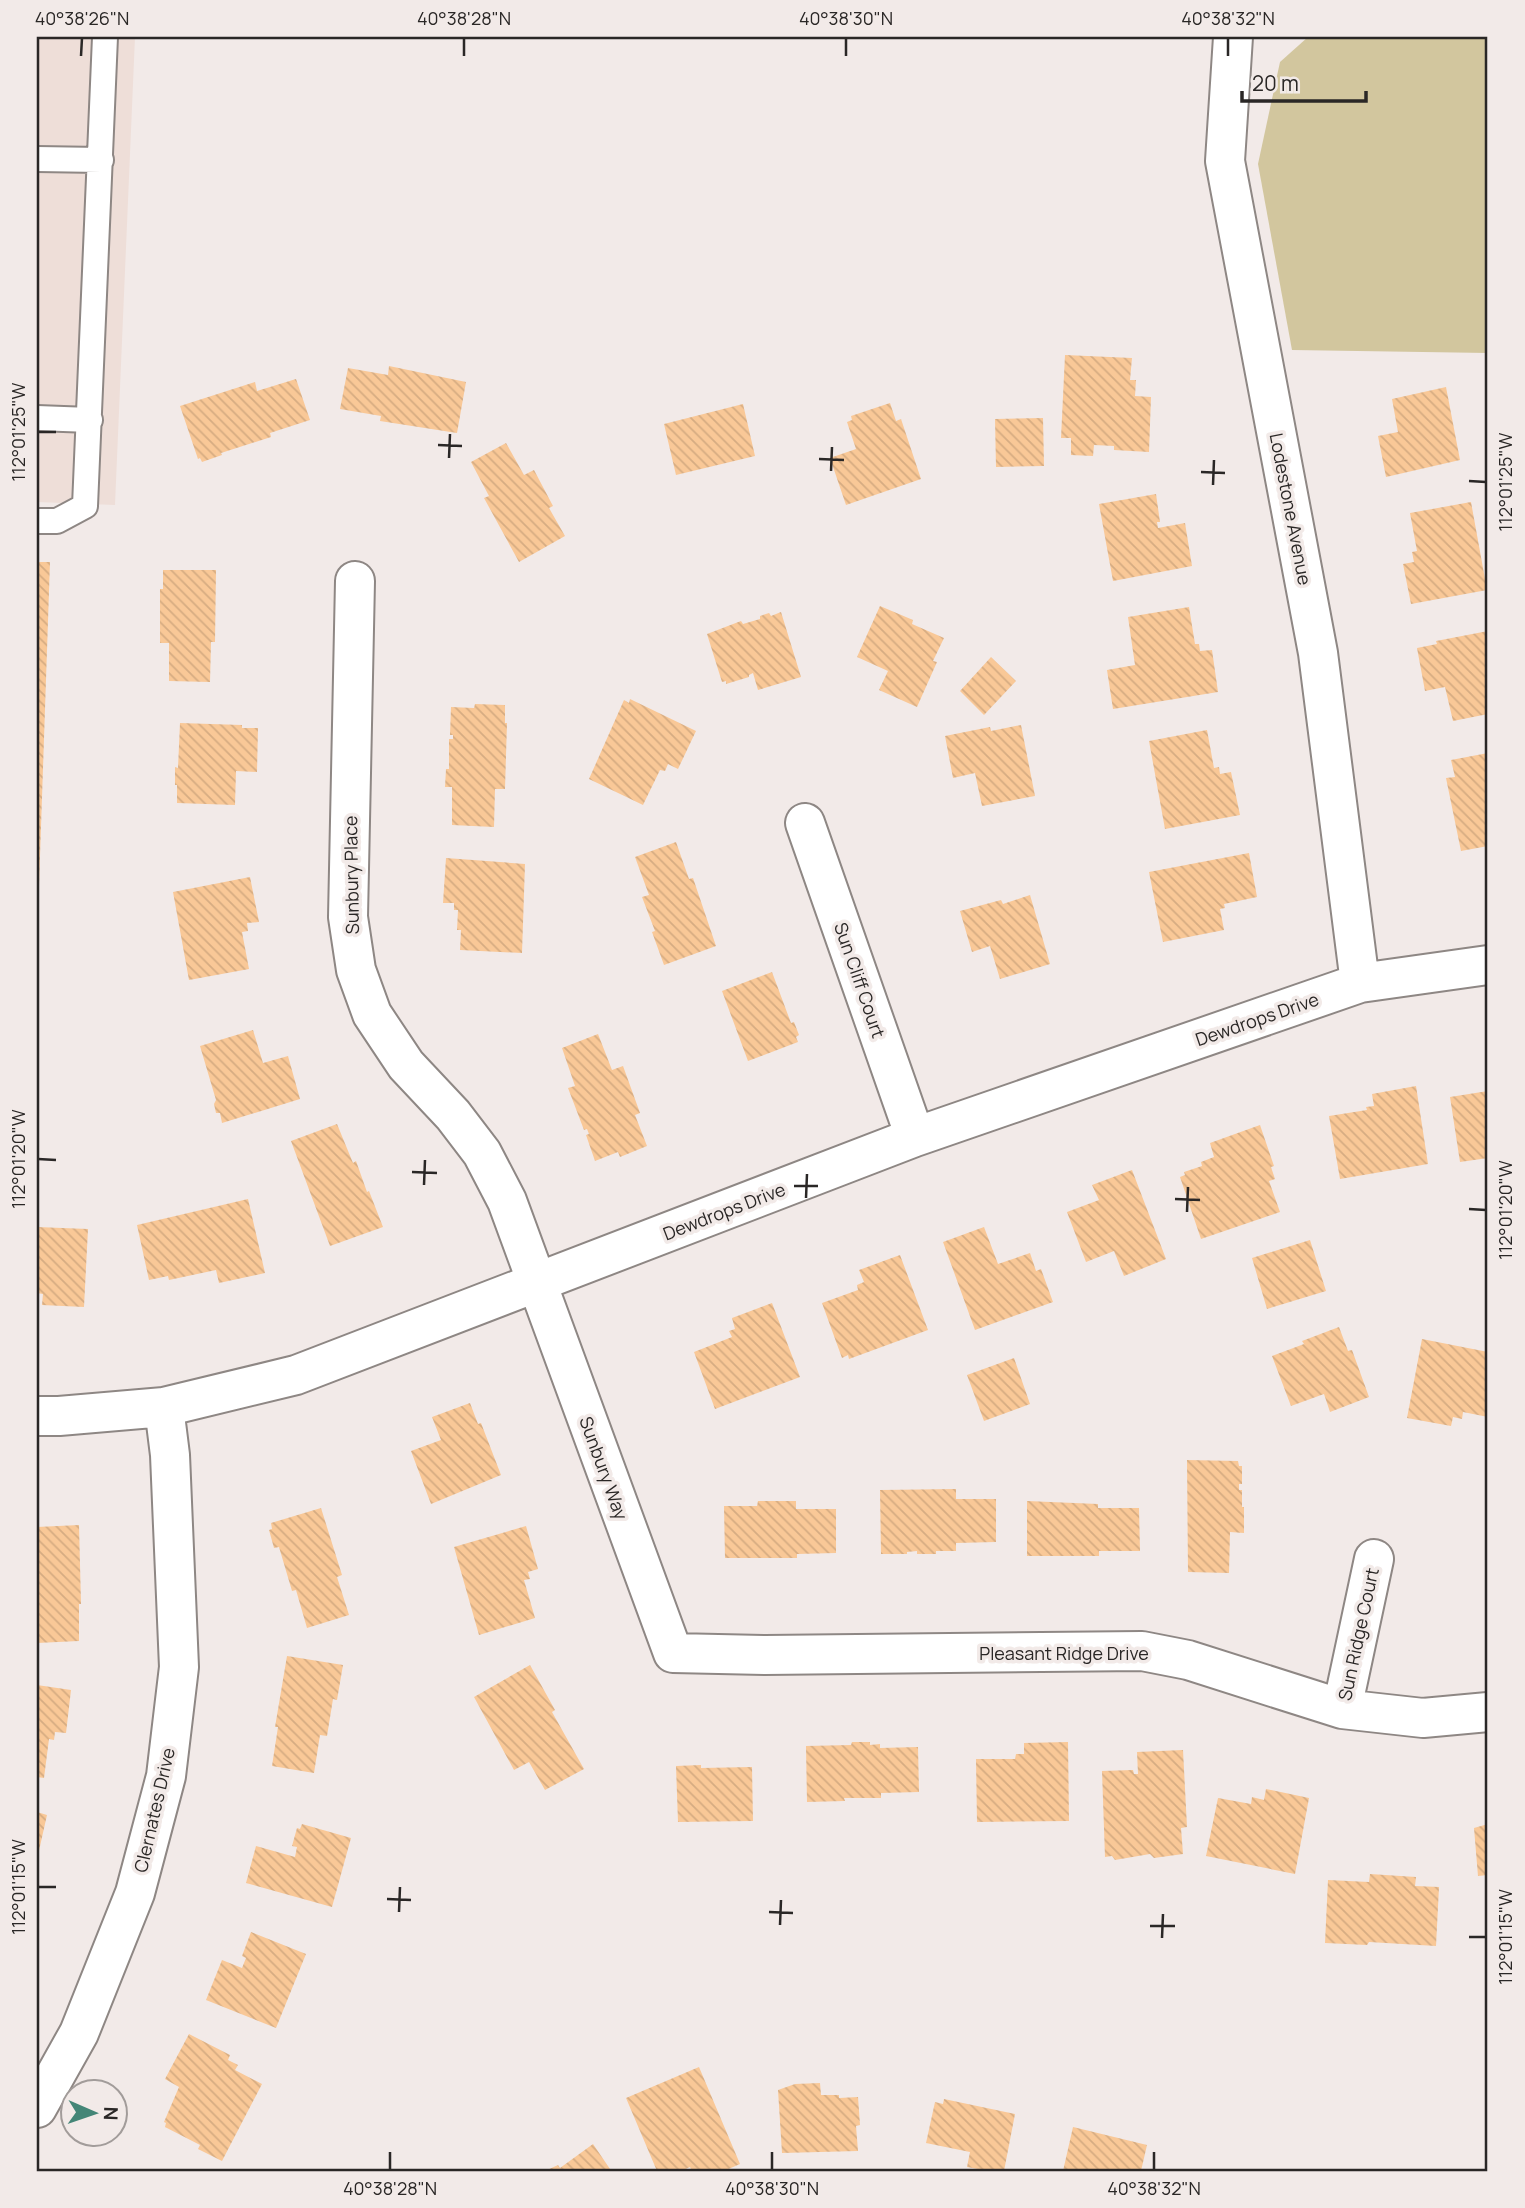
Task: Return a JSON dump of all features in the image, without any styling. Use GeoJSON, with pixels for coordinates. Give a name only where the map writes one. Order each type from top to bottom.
{"type":"FeatureCollection","features":[{"type":"Feature","properties":{"kind":"street","name":"Lodestone Avenue"},"geometry":{"type":"LineString","coordinates":[[1233,37],[1225,161],[1318,653],[1360,983]]}},
{"type":"Feature","properties":{"kind":"street","name":"Sunbury Place"},"geometry":{"type":"LineString","coordinates":[[355,582],[348,916],[356,970],[372,1014],[405,1065],[453,1115],[482,1153],[507,1201],[536,1283]]}},
{"type":"Feature","properties":{"kind":"street","name":"Sun Cliff Court"},"geometry":{"type":"LineString","coordinates":[[805,823],[915,1137]]}},
{"type":"Feature","properties":{"kind":"street","name":"Dewdrops Drive"},"geometry":{"type":"LineString","coordinates":[[37,1416],[164,1407],[296,1375],[915,1137],[1360,983],[1488,965]]}},
{"type":"Feature","properties":{"kind":"street","name":"Sunbury Way"},"geometry":{"type":"LineString","coordinates":[[536,1283],[673,1653]]}},
{"type":"Feature","properties":{"kind":"street","name":"Clernates Drive"},"geometry":{"type":"LineString","coordinates":[[37,2108],[79,2034],[135,1894],[166,1776],[179,1667],[170,1455],[164,1407]]}},
{"type":"Feature","properties":{"kind":"street","name":"Sun Ridge Court"},"geometry":{"type":"LineString","coordinates":[[1342,1709],[1374,1559]]}},
{"type":"Feature","properties":{"kind":"street","name":"Pleasant Ridge Drive"},"geometry":{"type":"LineString","coordinates":[[673,1653],[778,1655],[1142,1651],[1188,1660],[1342,1709],[1423,1718],[1488,1712]]}},
{"type":"Feature","properties":{"kind":"lane"},"geometry":{"type":"LineString","coordinates":[[37,521],[57,521],[85,506],[105,37]]}},
{"type":"Feature","properties":{"kind":"lane"},"geometry":{"type":"LineString","coordinates":[[37,159],[101,160]]}},
{"type":"Feature","properties":{"kind":"lane"},"geometry":{"type":"LineString","coordinates":[[37,418],[90,420]]}},
{"type":"Feature","properties":{"kind":"shaded area"},"geometry":{"type":"Polygon","coordinates":[[[37,37],[135,37],[115,505],[37,502],[37,37]]]}},
{"type":"Feature","properties":{"kind":"shaded area"},"geometry":{"type":"Polygon","coordinates":[[[1308,37],[1488,37],[1488,353],[1292,350],[1258,164],[1280,62],[1308,37]]]}},
{"type":"Feature","properties":{"kind":"building"},"geometry":{"type":"Polygon","coordinates":[[[1065,355],[1132,358],[1130,380],[1136,380],[1135,396],[1151,397],[1149,452],[1114,450],[1114,446],[1094,445],[1093,456],[1071,455],[1071,438],[1061,438],[1065,355]]]}},
{"type":"Feature","properties":{"kind":"building"},"geometry":{"type":"Polygon","coordinates":[[[389,366],[466,382],[457,433],[380,421],[381,416],[340,409],[348,368],[388,375],[389,366]]]}},
{"type":"Feature","properties":{"kind":"building"},"geometry":{"type":"Polygon","coordinates":[[[296,379],[310,420],[270,433],[271,437],[202,462],[198,459],[180,406],[255,382],[257,391],[296,379]]]}},
{"type":"Feature","properties":{"kind":"building"},"geometry":{"type":"Polygon","coordinates":[[[1446,387],[1460,460],[1386,477],[1378,436],[1398,432],[1392,399],[1446,387]]]}},
{"type":"Feature","properties":{"kind":"building"},"geometry":{"type":"Polygon","coordinates":[[[890,403],[896,421],[901,419],[921,479],[846,505],[830,458],[856,449],[847,422],[852,420],[851,416],[890,403]]]}},
{"type":"Feature","properties":{"kind":"building"},"geometry":{"type":"Polygon","coordinates":[[[743,404],[755,456],[676,475],[664,424],[743,404]]]}},
{"type":"Feature","properties":{"kind":"building"},"geometry":{"type":"Polygon","coordinates":[[[1043,418],[1044,466],[996,467],[995,419],[1043,418]]]}},
{"type":"Feature","properties":{"kind":"building"},"geometry":{"type":"Polygon","coordinates":[[[506,443],[524,475],[534,470],[553,506],[549,508],[565,536],[519,562],[484,498],[489,496],[471,462],[506,443]]]}},
{"type":"Feature","properties":{"kind":"building"},"geometry":{"type":"Polygon","coordinates":[[[1156,494],[1160,522],[1157,522],[1158,528],[1185,523],[1192,566],[1113,581],[1099,504],[1156,494]]]}},
{"type":"Feature","properties":{"kind":"building"},"geometry":{"type":"Polygon","coordinates":[[[1471,502],[1487,590],[1411,604],[1403,564],[1414,562],[1412,552],[1417,551],[1410,513],[1471,502]]]}},
{"type":"Feature","properties":{"kind":"building"},"geometry":{"type":"Polygon","coordinates":[[[37,562],[50,562],[39,886],[37,886],[37,562]]]}},
{"type":"Feature","properties":{"kind":"building"},"geometry":{"type":"Polygon","coordinates":[[[163,570],[216,570],[215,642],[211,642],[210,682],[169,681],[169,643],[160,643],[160,589],[163,589],[163,570]]]}},
{"type":"Feature","properties":{"kind":"building"},"geometry":{"type":"Polygon","coordinates":[[[880,606],[913,620],[912,624],[944,638],[933,661],[937,662],[917,707],[879,690],[888,671],[857,657],[880,606]]]}},
{"type":"Feature","properties":{"kind":"building"},"geometry":{"type":"Polygon","coordinates":[[[1189,607],[1195,644],[1199,644],[1200,651],[1212,650],[1218,692],[1113,709],[1107,670],[1135,665],[1128,617],[1189,607]]]}},
{"type":"Feature","properties":{"kind":"building"},"geometry":{"type":"Polygon","coordinates":[[[781,612],[801,677],[758,690],[753,673],[749,677],[726,684],[726,681],[722,682],[707,634],[741,621],[743,624],[769,613],[771,616],[781,612]]]}},
{"type":"Feature","properties":{"kind":"building"},"geometry":{"type":"Polygon","coordinates":[[[1488,631],[1488,714],[1453,721],[1445,687],[1425,691],[1417,648],[1437,644],[1436,641],[1488,631]]]}},
{"type":"Feature","properties":{"kind":"building"},"geometry":{"type":"Polygon","coordinates":[[[991,657],[1016,681],[984,715],[960,691],[991,657]]]}},
{"type":"Feature","properties":{"kind":"building"},"geometry":{"type":"Polygon","coordinates":[[[630,699],[696,731],[678,769],[668,764],[665,771],[660,770],[643,805],[589,779],[624,700],[629,703],[630,699]]]}},
{"type":"Feature","properties":{"kind":"building"},"geometry":{"type":"Polygon","coordinates":[[[475,704],[505,705],[505,789],[495,789],[494,827],[452,825],[452,787],[445,787],[446,769],[449,769],[449,739],[453,739],[453,735],[450,735],[451,707],[474,708],[475,704]]]}},
{"type":"Feature","properties":{"kind":"building"},"geometry":{"type":"Polygon","coordinates":[[[180,723],[258,728],[257,772],[236,771],[235,805],[177,803],[175,767],[178,768],[180,723]]]}},
{"type":"Feature","properties":{"kind":"building"},"geometry":{"type":"Polygon","coordinates":[[[1021,725],[1035,796],[982,806],[975,773],[953,778],[945,736],[990,727],[991,731],[1021,725]]]}},
{"type":"Feature","properties":{"kind":"building"},"geometry":{"type":"Polygon","coordinates":[[[1207,730],[1214,768],[1219,767],[1220,774],[1231,772],[1240,815],[1165,829],[1149,741],[1207,730]]]}},
{"type":"Feature","properties":{"kind":"building"},"geometry":{"type":"Polygon","coordinates":[[[1488,753],[1488,846],[1461,851],[1446,778],[1455,777],[1451,760],[1488,753]]]}},
{"type":"Feature","properties":{"kind":"building"},"geometry":{"type":"Polygon","coordinates":[[[676,842],[689,879],[693,878],[716,946],[664,965],[642,897],[649,895],[635,857],[676,842]]]}},
{"type":"Feature","properties":{"kind":"building"},"geometry":{"type":"Polygon","coordinates":[[[1249,853],[1257,897],[1224,904],[1225,908],[1220,909],[1224,930],[1163,942],[1149,872],[1249,853]]]}},
{"type":"Feature","properties":{"kind":"building"},"geometry":{"type":"Polygon","coordinates":[[[446,858],[525,864],[522,953],[460,950],[458,910],[454,910],[454,903],[443,903],[446,858]]]}},
{"type":"Feature","properties":{"kind":"building"},"geometry":{"type":"Polygon","coordinates":[[[250,877],[259,922],[247,923],[248,931],[242,932],[249,969],[189,980],[173,892],[250,877]]]}},
{"type":"Feature","properties":{"kind":"building"},"geometry":{"type":"Polygon","coordinates":[[[1030,895],[1050,964],[1000,979],[990,946],[972,952],[960,911],[1001,900],[1003,904],[1030,895]]]}},
{"type":"Feature","properties":{"kind":"building"},"geometry":{"type":"Polygon","coordinates":[[[772,972],[791,1023],[794,1022],[799,1035],[796,1037],[798,1042],[748,1061],[722,991],[772,972]]]}},
{"type":"Feature","properties":{"kind":"building"},"geometry":{"type":"Polygon","coordinates":[[[253,1030],[263,1063],[288,1056],[300,1099],[222,1123],[220,1113],[216,1113],[216,1100],[200,1046],[253,1030]]]}},
{"type":"Feature","properties":{"kind":"building"},"geometry":{"type":"Polygon","coordinates":[[[598,1034],[612,1070],[623,1066],[640,1113],[635,1115],[647,1146],[620,1157],[618,1152],[595,1161],[586,1135],[589,1134],[587,1129],[584,1130],[568,1088],[575,1086],[562,1048],[598,1034]]]}},
{"type":"Feature","properties":{"kind":"building"},"geometry":{"type":"Polygon","coordinates":[[[1416,1086],[1428,1164],[1340,1179],[1329,1116],[1367,1110],[1366,1107],[1374,1106],[1372,1094],[1416,1086]]]}},
{"type":"Feature","properties":{"kind":"building"},"geometry":{"type":"Polygon","coordinates":[[[1488,1091],[1488,1158],[1460,1162],[1450,1097],[1488,1091]]]}},
{"type":"Feature","properties":{"kind":"building"},"geometry":{"type":"Polygon","coordinates":[[[337,1124],[353,1163],[356,1161],[383,1227],[330,1246],[291,1141],[337,1124]]]}},
{"type":"Feature","properties":{"kind":"building"},"geometry":{"type":"Polygon","coordinates":[[[1260,1125],[1274,1166],[1271,1167],[1275,1179],[1269,1181],[1280,1212],[1201,1239],[1180,1177],[1185,1175],[1184,1172],[1202,1166],[1201,1162],[1214,1157],[1210,1143],[1260,1125]]]}},
{"type":"Feature","properties":{"kind":"building"},"geometry":{"type":"Polygon","coordinates":[[[1132,1170],[1166,1259],[1124,1276],[1114,1251],[1086,1262],[1067,1212],[1099,1200],[1092,1185],[1132,1170]]]}},
{"type":"Feature","properties":{"kind":"building"},"geometry":{"type":"Polygon","coordinates":[[[248,1199],[265,1273],[219,1283],[216,1270],[169,1280],[168,1276],[149,1280],[137,1225],[248,1199]]]}},
{"type":"Feature","properties":{"kind":"building"},"geometry":{"type":"Polygon","coordinates":[[[37,1227],[88,1229],[84,1307],[42,1305],[43,1294],[37,1293],[37,1227]]]}},
{"type":"Feature","properties":{"kind":"building"},"geometry":{"type":"Polygon","coordinates":[[[984,1227],[998,1264],[1030,1253],[1036,1271],[1041,1269],[1053,1302],[975,1330],[943,1242],[984,1227]]]}},
{"type":"Feature","properties":{"kind":"building"},"geometry":{"type":"Polygon","coordinates":[[[1310,1240],[1326,1291],[1267,1309],[1252,1258],[1310,1240]]]}},
{"type":"Feature","properties":{"kind":"building"},"geometry":{"type":"Polygon","coordinates":[[[900,1255],[928,1330],[849,1359],[848,1355],[842,1358],[822,1303],[858,1290],[857,1285],[864,1282],[859,1270],[900,1255]]]}},
{"type":"Feature","properties":{"kind":"building"},"geometry":{"type":"Polygon","coordinates":[[[772,1303],[800,1377],[715,1409],[694,1352],[732,1337],[729,1331],[735,1329],[732,1318],[772,1303]]]}},
{"type":"Feature","properties":{"kind":"building"},"geometry":{"type":"Polygon","coordinates":[[[1339,1327],[1348,1351],[1352,1350],[1369,1397],[1330,1412],[1324,1394],[1291,1406],[1272,1356],[1339,1327]]]}},
{"type":"Feature","properties":{"kind":"building"},"geometry":{"type":"Polygon","coordinates":[[[1422,1339],[1488,1352],[1488,1417],[1463,1412],[1462,1419],[1453,1417],[1451,1426],[1407,1418],[1422,1339]]]}},
{"type":"Feature","properties":{"kind":"building"},"geometry":{"type":"Polygon","coordinates":[[[1014,1358],[1030,1404],[984,1421],[967,1375],[1014,1358]]]}},
{"type":"Feature","properties":{"kind":"building"},"geometry":{"type":"Polygon","coordinates":[[[470,1403],[478,1424],[481,1423],[501,1475],[431,1504],[411,1451],[441,1440],[432,1417],[470,1403]]]}},
{"type":"Feature","properties":{"kind":"building"},"geometry":{"type":"Polygon","coordinates":[[[1187,1460],[1238,1461],[1239,1466],[1242,1466],[1242,1484],[1239,1484],[1239,1490],[1242,1490],[1244,1507],[1244,1533],[1230,1532],[1229,1573],[1188,1572],[1187,1460]]]}},
{"type":"Feature","properties":{"kind":"building"},"geometry":{"type":"Polygon","coordinates":[[[956,1489],[956,1499],[996,1499],[996,1542],[956,1543],[956,1551],[936,1551],[936,1554],[917,1554],[917,1551],[907,1554],[881,1554],[880,1490],[956,1489]]]}},
{"type":"Feature","properties":{"kind":"building"},"geometry":{"type":"Polygon","coordinates":[[[758,1501],[796,1501],[796,1509],[836,1509],[836,1553],[797,1554],[797,1558],[725,1558],[724,1506],[757,1506],[758,1501]]]}},
{"type":"Feature","properties":{"kind":"building"},"geometry":{"type":"Polygon","coordinates":[[[1027,1501],[1098,1504],[1098,1508],[1139,1508],[1140,1551],[1099,1551],[1099,1556],[1027,1556],[1027,1501]]]}},
{"type":"Feature","properties":{"kind":"building"},"geometry":{"type":"Polygon","coordinates":[[[321,1508],[342,1575],[337,1577],[349,1615],[307,1628],[296,1590],[292,1591],[279,1547],[274,1548],[269,1530],[272,1529],[271,1523],[321,1508]]]}},
{"type":"Feature","properties":{"kind":"building"},"geometry":{"type":"Polygon","coordinates":[[[79,1525],[79,1641],[37,1643],[37,1527],[79,1525]]]}},
{"type":"Feature","properties":{"kind":"building"},"geometry":{"type":"Polygon","coordinates":[[[526,1526],[538,1569],[528,1572],[530,1579],[524,1580],[535,1618],[479,1635],[454,1547],[526,1526]]]}},
{"type":"Feature","properties":{"kind":"building"},"geometry":{"type":"Polygon","coordinates":[[[287,1656],[343,1665],[337,1700],[333,1699],[327,1736],[320,1735],[314,1773],[272,1766],[278,1727],[275,1727],[287,1656]]]}},
{"type":"Feature","properties":{"kind":"building"},"geometry":{"type":"Polygon","coordinates":[[[530,1665],[555,1710],[552,1712],[584,1769],[545,1790],[529,1762],[514,1770],[474,1697],[530,1665]]]}},
{"type":"Feature","properties":{"kind":"building"},"geometry":{"type":"Polygon","coordinates":[[[37,1685],[71,1690],[66,1733],[55,1732],[54,1740],[49,1739],[44,1778],[37,1777],[37,1685]]]}},
{"type":"Feature","properties":{"kind":"building"},"geometry":{"type":"Polygon","coordinates":[[[852,1742],[880,1744],[880,1748],[918,1747],[919,1792],[881,1793],[881,1798],[807,1802],[806,1746],[851,1745],[852,1742]]]}},
{"type":"Feature","properties":{"kind":"building"},"geometry":{"type":"Polygon","coordinates":[[[1068,1742],[1069,1821],[977,1822],[976,1759],[1015,1759],[1016,1754],[1024,1754],[1024,1743],[1068,1742]]]}},
{"type":"Feature","properties":{"kind":"building"},"geometry":{"type":"Polygon","coordinates":[[[1183,1750],[1187,1827],[1181,1828],[1183,1854],[1154,1858],[1150,1854],[1115,1860],[1112,1856],[1105,1857],[1102,1771],[1133,1770],[1134,1774],[1138,1774],[1137,1752],[1183,1750]]]}},
{"type":"Feature","properties":{"kind":"building"},"geometry":{"type":"Polygon","coordinates":[[[701,1765],[701,1768],[752,1767],[753,1821],[678,1822],[676,1766],[701,1765]]]}},
{"type":"Feature","properties":{"kind":"building"},"geometry":{"type":"Polygon","coordinates":[[[1266,1789],[1309,1798],[1295,1874],[1206,1856],[1218,1798],[1251,1804],[1252,1797],[1264,1800],[1266,1789]]]}},
{"type":"Feature","properties":{"kind":"building"},"geometry":{"type":"Polygon","coordinates":[[[37,1812],[47,1815],[38,1855],[37,1855],[37,1812]]]}},
{"type":"Feature","properties":{"kind":"building"},"geometry":{"type":"Polygon","coordinates":[[[302,1824],[351,1838],[332,1907],[246,1883],[256,1846],[295,1857],[297,1847],[292,1846],[297,1828],[300,1829],[302,1824]]]}},
{"type":"Feature","properties":{"kind":"building"},"geometry":{"type":"Polygon","coordinates":[[[1488,1824],[1488,1875],[1478,1876],[1474,1828],[1488,1824]]]}},
{"type":"Feature","properties":{"kind":"building"},"geometry":{"type":"Polygon","coordinates":[[[1370,1874],[1416,1877],[1415,1886],[1439,1887],[1436,1946],[1369,1942],[1367,1945],[1325,1943],[1328,1880],[1369,1882],[1370,1874]]]}},
{"type":"Feature","properties":{"kind":"building"},"geometry":{"type":"Polygon","coordinates":[[[251,1932],[306,1954],[276,2028],[206,2000],[222,1960],[242,1968],[246,1958],[242,1956],[251,1932]]]}},
{"type":"Feature","properties":{"kind":"building"},"geometry":{"type":"Polygon","coordinates":[[[189,2034],[230,2055],[228,2060],[238,2065],[235,2070],[262,2084],[222,2161],[198,2149],[200,2145],[165,2127],[164,2122],[179,2087],[165,2079],[189,2034]]]}},
{"type":"Feature","properties":{"kind":"building"},"geometry":{"type":"Polygon","coordinates":[[[699,2067],[740,2164],[724,2171],[692,2171],[690,2167],[681,2171],[657,2171],[626,2098],[699,2067]]]}},
{"type":"Feature","properties":{"kind":"building"},"geometry":{"type":"Polygon","coordinates":[[[820,2083],[821,2095],[858,2097],[858,2151],[782,2153],[778,2090],[795,2084],[820,2083]]]}},
{"type":"Feature","properties":{"kind":"building"},"geometry":{"type":"Polygon","coordinates":[[[944,2099],[1015,2114],[1004,2171],[967,2167],[970,2152],[926,2143],[935,2102],[943,2104],[944,2099]]]}},
{"type":"Feature","properties":{"kind":"building"},"geometry":{"type":"Polygon","coordinates":[[[1073,2127],[1147,2145],[1141,2171],[1063,2171],[1073,2127]]]}},
{"type":"Feature","properties":{"kind":"building"},"geometry":{"type":"Polygon","coordinates":[[[593,2144],[610,2169],[545,2171],[558,2165],[560,2168],[593,2144]]]}}]}
